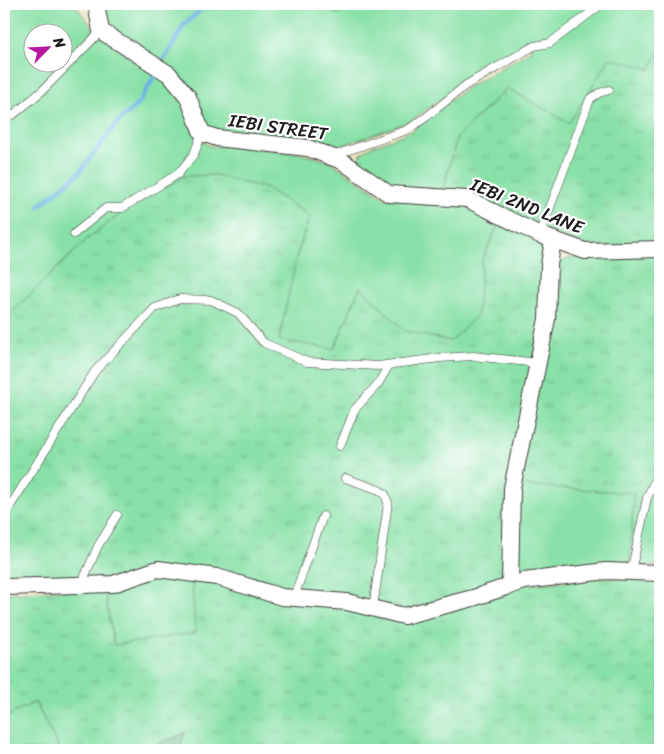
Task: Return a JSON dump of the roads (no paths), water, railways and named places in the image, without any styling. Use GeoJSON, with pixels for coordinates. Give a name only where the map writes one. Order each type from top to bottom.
{"type":"FeatureCollection","features":[{"type":"Feature","properties":{"kind":"street"},"geometry":{"type":"LineString","coordinates":[[95,6],[101,32]]}},
{"type":"Feature","properties":{"kind":"street","name":"IEBI STREET"},"geometry":{"type":"LineString","coordinates":[[101,32],[169,74],[188,96],[202,134],[216,138],[308,148],[330,157]]}},
{"type":"Feature","properties":{"kind":"street","name":"IEBI 2ND LANE"},"geometry":{"type":"LineString","coordinates":[[330,157],[342,161],[389,194],[466,199],[547,237],[585,251],[660,249]]}},
{"type":"Feature","properties":{"kind":"street"},"geometry":{"type":"LineString","coordinates":[[510,586],[512,488],[547,320],[550,252],[547,237]]}},
{"type":"Feature","properties":{"kind":"street"},"geometry":{"type":"LineString","coordinates":[[4,587],[112,584],[158,569],[217,577],[282,596],[347,602],[404,616],[473,598],[524,581],[606,571],[660,573]]}},
{"type":"Feature","properties":{"kind":"lane","name":"IEBI STREET"},"geometry":{"type":"LineString","coordinates":[[330,157],[407,130],[466,85],[534,46],[550,43],[598,7]]}},
{"type":"Feature","properties":{"kind":"lane"},"geometry":{"type":"LineString","coordinates":[[12,115],[42,91],[101,32]]}},
{"type":"Feature","properties":{"kind":"lane"},"geometry":{"type":"LineString","coordinates":[[547,237],[590,99],[599,93],[609,90]]}},
{"type":"Feature","properties":{"kind":"lane"},"geometry":{"type":"LineString","coordinates":[[74,234],[106,208],[122,208],[178,174],[194,154],[202,134]]}},
{"type":"Feature","properties":{"kind":"lane"},"geometry":{"type":"LineString","coordinates":[[4,516],[95,371],[155,308],[180,299],[211,300],[238,313],[264,343],[306,362],[378,366],[473,356],[538,363]]}},
{"type":"Feature","properties":{"kind":"lane"},"geometry":{"type":"LineString","coordinates":[[340,446],[355,409],[378,384],[389,365]]}},
{"type":"Feature","properties":{"kind":"lane"},"geometry":{"type":"LineString","coordinates":[[631,572],[647,498],[660,469]]}},
{"type":"Feature","properties":{"kind":"lane"},"geometry":{"type":"LineString","coordinates":[[345,478],[379,490],[385,494],[388,503],[373,608]]}},
{"type":"Feature","properties":{"kind":"lane"},"geometry":{"type":"LineString","coordinates":[[81,585],[98,546],[117,514]]}},
{"type":"Feature","properties":{"kind":"lane"},"geometry":{"type":"LineString","coordinates":[[294,598],[323,516]]}},
{"type":"Feature","properties":{"kind":"waterway"},"geometry":{"type":"LineString","coordinates":[[165,58],[184,25],[207,4]]}},
{"type":"Feature","properties":{"kind":"waterway"},"geometry":{"type":"LineString","coordinates":[[39,206],[79,173],[117,123],[138,104],[154,77]]}}]}
